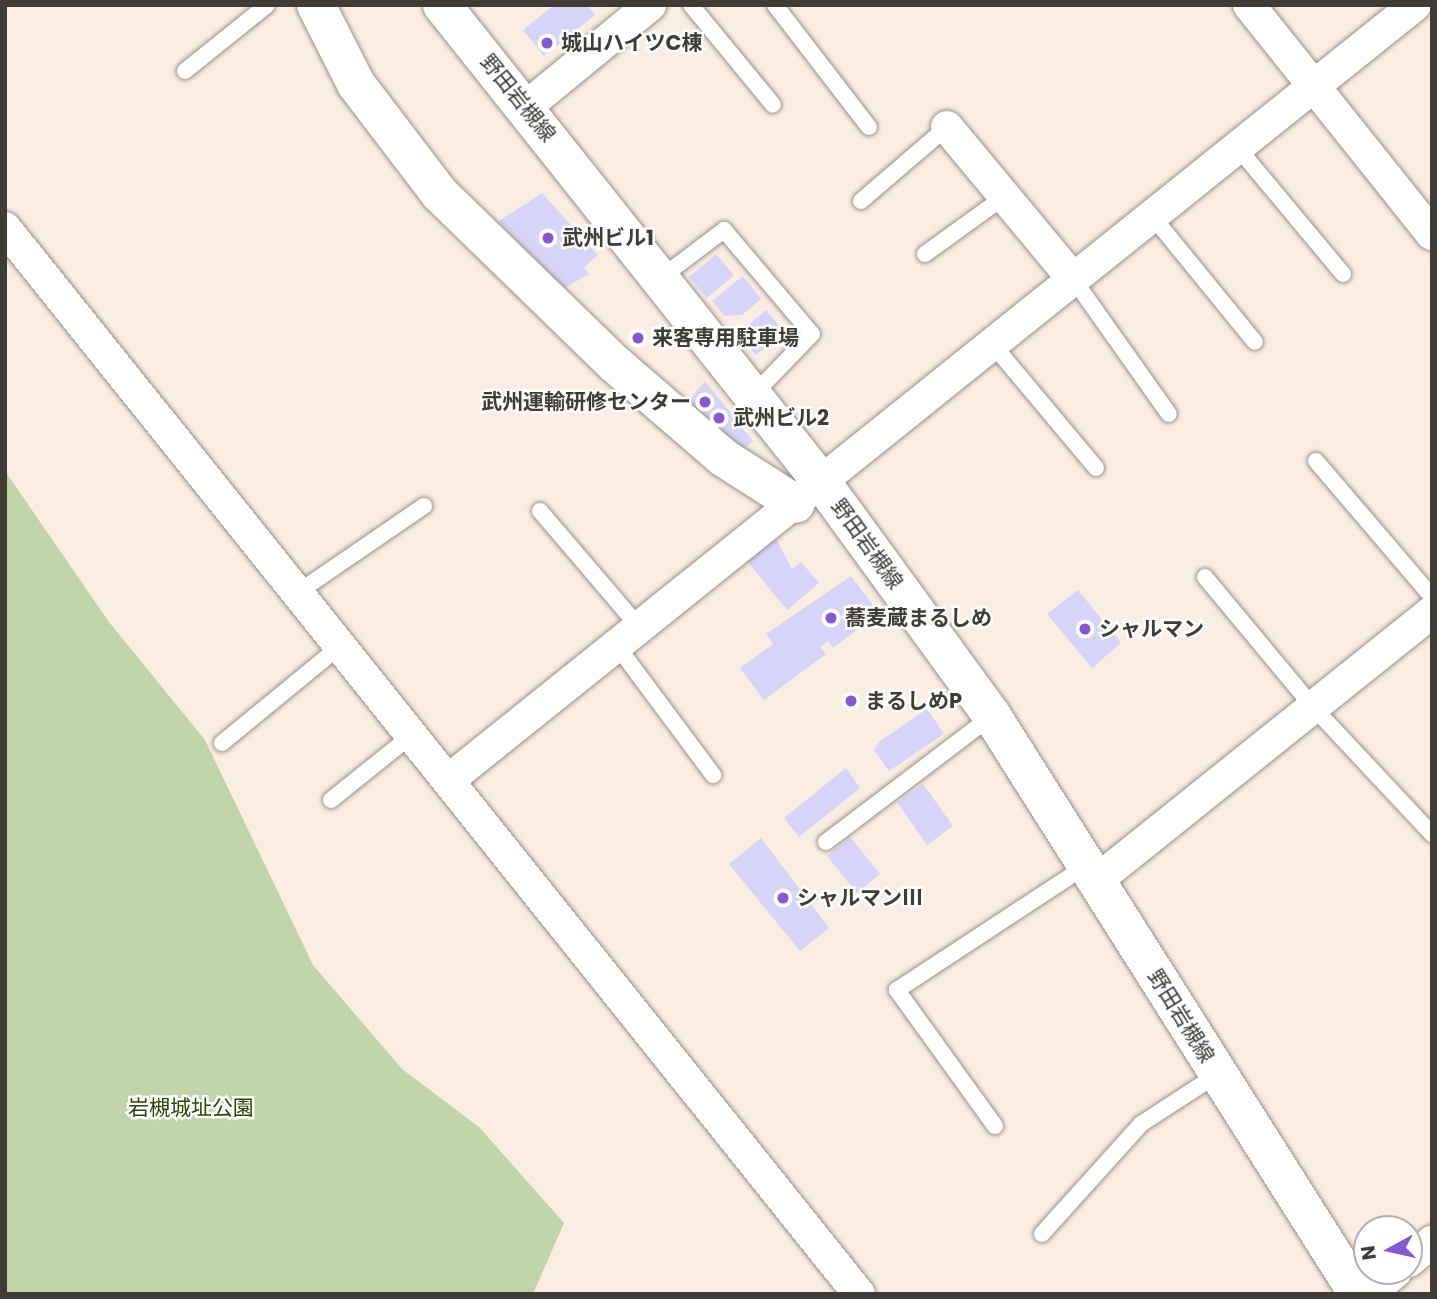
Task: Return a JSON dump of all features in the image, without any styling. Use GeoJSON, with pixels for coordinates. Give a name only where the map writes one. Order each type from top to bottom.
{"type":"FeatureCollection","features":[{"type":"Feature","properties":{"kind":"main road"},"geometry":{"type":"LineString","coordinates":[[316,5],[356,84],[439,193],[615,364],[724,457],[809,494]]}},
{"type":"Feature","properties":{"kind":"main road","name":"野田岩槻線"},"geometry":{"type":"LineString","coordinates":[[442,5],[662,277],[753,395],[809,494],[992,716],[1358,1294]]}},
{"type":"Feature","properties":{"kind":"street"},"geometry":{"type":"LineString","coordinates":[[526,107],[650,5]]}},
{"type":"Feature","properties":{"kind":"street"},"geometry":{"type":"LineString","coordinates":[[1250,5],[1432,234]]}},
{"type":"Feature","properties":{"kind":"street"},"geometry":{"type":"LineString","coordinates":[[450,779],[809,494],[1415,5]]}},
{"type":"Feature","properties":{"kind":"street"},"geometry":{"type":"LineString","coordinates":[[947,127],[1074,280]]}},
{"type":"Feature","properties":{"kind":"street"},"geometry":{"type":"LineString","coordinates":[[5,228],[296,593],[450,779],[859,1294]]}},
{"type":"Feature","properties":{"kind":"street"},"geometry":{"type":"LineString","coordinates":[[1091,873],[1313,707],[1432,612]]}},
{"type":"Feature","properties":{"kind":"lane"},"geometry":{"type":"LineString","coordinates":[[185,71],[267,5]]}},
{"type":"Feature","properties":{"kind":"lane"},"geometry":{"type":"LineString","coordinates":[[691,5],[773,105]]}},
{"type":"Feature","properties":{"kind":"lane"},"geometry":{"type":"LineString","coordinates":[[775,5],[869,127]]}},
{"type":"Feature","properties":{"kind":"lane"},"geometry":{"type":"LineString","coordinates":[[861,201],[947,127]]}},
{"type":"Feature","properties":{"kind":"lane"},"geometry":{"type":"LineString","coordinates":[[1238,148],[1343,274]]}},
{"type":"Feature","properties":{"kind":"lane"},"geometry":{"type":"LineString","coordinates":[[925,254],[1005,197]]}},
{"type":"Feature","properties":{"kind":"lane"},"geometry":{"type":"LineString","coordinates":[[1153,217],[1255,342]]}},
{"type":"Feature","properties":{"kind":"lane"},"geometry":{"type":"LineString","coordinates":[[662,277],[724,230],[812,334],[753,395]]}},
{"type":"Feature","properties":{"kind":"lane"},"geometry":{"type":"LineString","coordinates":[[1074,280],[1169,414]]}},
{"type":"Feature","properties":{"kind":"lane"},"geometry":{"type":"LineString","coordinates":[[994,345],[1096,468]]}},
{"type":"Feature","properties":{"kind":"lane"},"geometry":{"type":"LineString","coordinates":[[1316,461],[1432,597]]}},
{"type":"Feature","properties":{"kind":"lane"},"geometry":{"type":"LineString","coordinates":[[296,593],[424,506]]}},
{"type":"Feature","properties":{"kind":"lane"},"geometry":{"type":"LineString","coordinates":[[540,511],[628,637],[713,775]]}},
{"type":"Feature","properties":{"kind":"lane"},"geometry":{"type":"LineString","coordinates":[[1205,577],[1313,707],[1432,834]]}},
{"type":"Feature","properties":{"kind":"lane"},"geometry":{"type":"LineString","coordinates":[[222,743],[340,646]]}},
{"type":"Feature","properties":{"kind":"lane"},"geometry":{"type":"LineString","coordinates":[[826,842],[992,716]]}},
{"type":"Feature","properties":{"kind":"lane"},"geometry":{"type":"LineString","coordinates":[[331,800],[413,734]]}},
{"type":"Feature","properties":{"kind":"lane"},"geometry":{"type":"LineString","coordinates":[[995,1126],[897,990],[1091,873]]}},
{"type":"Feature","properties":{"kind":"lane"},"geometry":{"type":"LineString","coordinates":[[1042,1234],[1141,1124],[1218,1074]]}},
{"type":"Feature","properties":{"kind":"green space","name":"岩槻城址公園"},"geometry":{"type":"Polygon","coordinates":[[[5,471],[109,622],[205,740],[313,965],[402,1069],[479,1127],[564,1223],[533,1294],[5,1294],[5,471]]]}},
{"type":"Feature","properties":{"kind":"building","name":"城山ハイツC棟"},"geometry":{"type":"Polygon","coordinates":[[[554,5],[587,5],[595,15],[544,56],[523,30],[554,5]]]}},
{"type":"Feature","properties":{"kind":"building","name":"武州ビル1"},"geometry":{"type":"Polygon","coordinates":[[[542,193],[598,255],[584,267],[589,274],[561,290],[499,221],[542,193]]]}},
{"type":"Feature","properties":{"kind":"building"},"geometry":{"type":"Polygon","coordinates":[[[716,254],[734,275],[707,298],[689,277],[716,254]]]}},
{"type":"Feature","properties":{"kind":"building"},"geometry":{"type":"Polygon","coordinates":[[[743,276],[761,299],[742,315],[725,316],[712,301],[743,276]]]}},
{"type":"Feature","properties":{"kind":"building"},"geometry":{"type":"Polygon","coordinates":[[[766,310],[784,332],[756,355],[738,334],[766,310]]]}},
{"type":"Feature","properties":{"kind":"building","name":"武州ビル2"},"geometry":{"type":"Polygon","coordinates":[[[705,381],[753,441],[740,451],[684,406],[705,381]]]}},
{"type":"Feature","properties":{"kind":"building"},"geometry":{"type":"Polygon","coordinates":[[[775,537],[792,569],[801,562],[819,583],[787,610],[746,560],[775,537]]]}},
{"type":"Feature","properties":{"kind":"building"},"geometry":{"type":"Polygon","coordinates":[[[851,576],[879,613],[833,648],[828,641],[820,647],[826,654],[764,700],[740,668],[773,644],[766,634],[851,576]]]}},
{"type":"Feature","properties":{"kind":"building","name":"シャルマン"},"geometry":{"type":"Polygon","coordinates":[[[1078,590],[1121,643],[1092,668],[1047,614],[1078,590]]]}},
{"type":"Feature","properties":{"kind":"building"},"geometry":{"type":"Polygon","coordinates":[[[927,709],[944,734],[889,771],[874,750],[880,741],[927,709]]]}},
{"type":"Feature","properties":{"kind":"building"},"geometry":{"type":"Polygon","coordinates":[[[846,768],[860,788],[799,837],[784,818],[846,768]]]}},
{"type":"Feature","properties":{"kind":"building"},"geometry":{"type":"Polygon","coordinates":[[[923,784],[953,826],[927,845],[897,802],[923,784]]]}},
{"type":"Feature","properties":{"kind":"building"},"geometry":{"type":"Polygon","coordinates":[[[850,837],[880,874],[857,893],[827,856],[850,837]]]}},
{"type":"Feature","properties":{"kind":"building","name":"シャルマンⅢ"},"geometry":{"type":"Polygon","coordinates":[[[761,838],[829,928],[800,951],[729,864],[761,838]]]}},
{"type":"Feature","properties":{"kind":"place","name":"城山ハイツC棟"},"geometry":{"type":"Point","coordinates":[547,43]}},
{"type":"Feature","properties":{"kind":"place","name":"武州ビル1"},"geometry":{"type":"Point","coordinates":[548,238]}},
{"type":"Feature","properties":{"kind":"place","name":"来客専用駐車場"},"geometry":{"type":"Point","coordinates":[638,338]}},
{"type":"Feature","properties":{"kind":"place","name":"武州運輸研修センター"},"geometry":{"type":"Point","coordinates":[705,402]}},
{"type":"Feature","properties":{"kind":"place","name":"武州ビル2"},"geometry":{"type":"Point","coordinates":[719,418]}},
{"type":"Feature","properties":{"kind":"place","name":"蕎麦蔵まるしめ"},"geometry":{"type":"Point","coordinates":[831,618]}},
{"type":"Feature","properties":{"kind":"place","name":"シャルマン"},"geometry":{"type":"Point","coordinates":[1085,629]}},
{"type":"Feature","properties":{"kind":"place","name":"まるしめP"},"geometry":{"type":"Point","coordinates":[851,701]}},
{"type":"Feature","properties":{"kind":"place","name":"シャルマンⅢ"},"geometry":{"type":"Point","coordinates":[783,898]}}]}
